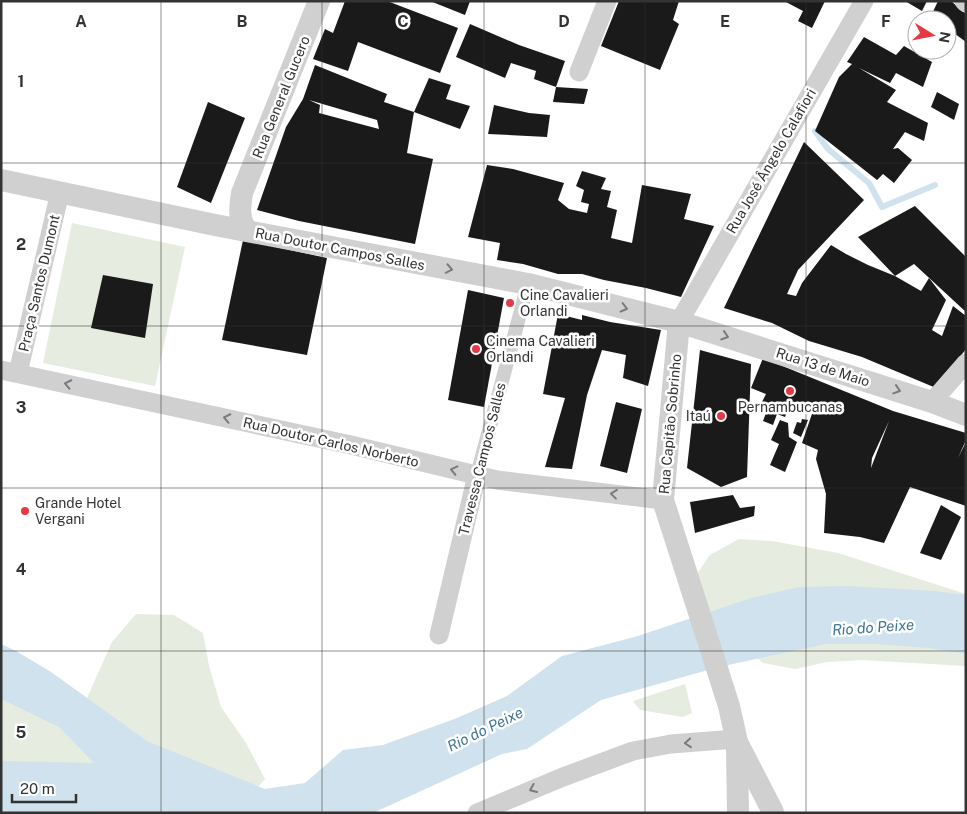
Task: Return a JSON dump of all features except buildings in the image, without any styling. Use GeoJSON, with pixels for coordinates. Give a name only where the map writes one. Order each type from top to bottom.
{"type":"FeatureCollection","features":[{"type":"Feature","properties":{"kind":"street","name":"Rua General Gucero"},"geometry":{"type":"LineString","coordinates":[[246,230],[242,223],[240,212],[242,193],[319,1]]}},
{"type":"Feature","properties":{"kind":"street"},"geometry":{"type":"LineString","coordinates":[[579,72],[607,1]]}},
{"type":"Feature","properties":{"kind":"street","name":"Rua José Ângelo Calafiori"},"geometry":{"type":"LineString","coordinates":[[679,322],[864,1]]}},
{"type":"Feature","properties":{"kind":"street","name":"Rua Doutor Campos Salles"},"geometry":{"type":"LineString","coordinates":[[1,180],[214,225],[528,284],[679,322]]}},
{"type":"Feature","properties":{"kind":"street","name":"Praça Santos Dumont"},"geometry":{"type":"LineString","coordinates":[[10,372],[60,192]]}},
{"type":"Feature","properties":{"kind":"street","name":"Rua General Gucero"},"geometry":{"type":"LineString","coordinates":[[214,225],[242,193]]}},
{"type":"Feature","properties":{"kind":"street","name":"Travessa Campos Salles"},"geometry":{"type":"LineString","coordinates":[[439,635],[477,475],[528,284]]}},
{"type":"Feature","properties":{"kind":"street","name":"Rua 13 de Maio"},"geometry":{"type":"LineString","coordinates":[[679,322],[932,402],[966,415]]}},
{"type":"Feature","properties":{"kind":"street","name":"Rua Capitão Sobrinho"},"geometry":{"type":"LineString","coordinates":[[679,322],[663,500],[729,706],[737,741]]}},
{"type":"Feature","properties":{"kind":"street"},"geometry":{"type":"LineString","coordinates":[[932,402],[966,363]]}},
{"type":"Feature","properties":{"kind":"street","name":"Rua Doutor Carlos Norberto"},"geometry":{"type":"LineString","coordinates":[[10,372],[351,445],[497,480],[663,500]]}},
{"type":"Feature","properties":{"kind":"street"},"geometry":{"type":"LineString","coordinates":[[737,741],[773,812]]}},
{"type":"Feature","properties":{"kind":"street"},"geometry":{"type":"LineString","coordinates":[[477,813],[563,777],[633,751],[671,744],[737,741]]}},
{"type":"Feature","properties":{"kind":"street"},"geometry":{"type":"LineString","coordinates":[[737,741],[739,813]]}},
{"type":"Feature","properties":{"kind":"street"},"geometry":{"type":"LineString","coordinates":[[739,813],[744,807],[751,804],[767,806],[773,812]]}},
{"type":"Feature","properties":{"kind":"shaded area"},"geometry":{"type":"Polygon","coordinates":[[[72,223],[185,247],[155,386],[43,363],[72,223]]]}},
{"type":"Feature","properties":{"kind":"shaded area"},"geometry":{"type":"Polygon","coordinates":[[[739,539],[772,541],[838,553],[966,594],[966,666],[861,660],[827,662],[795,669],[763,663],[733,636],[709,610],[692,581],[710,555],[739,539]]]}},
{"type":"Feature","properties":{"kind":"shaded area"},"geometry":{"type":"Polygon","coordinates":[[[136,614],[174,615],[203,633],[209,666],[221,707],[246,743],[265,779],[241,806],[1,813],[1,679],[78,718],[112,642],[136,614]]]}},
{"type":"Feature","properties":{"kind":"shaded area"},"geometry":{"type":"Polygon","coordinates":[[[685,684],[692,713],[683,717],[640,710],[633,701],[685,684]]]}},
{"type":"Feature","properties":{"kind":"water","name":"Rio do Peixe"},"geometry":{"type":"Polygon","coordinates":[[[848,586],[935,591],[966,595],[966,654],[929,648],[876,644],[826,644],[719,667],[601,700],[527,749],[502,754],[373,813],[1,813],[1,761],[94,763],[59,727],[1,699],[1,644],[51,672],[147,741],[265,789],[305,783],[343,750],[383,745],[457,718],[507,696],[562,656],[638,636],[751,598],[799,587],[848,586]]]}},
{"type":"Feature","properties":{"kind":"waterway"},"geometry":{"type":"LineString","coordinates":[[815,131],[828,149],[869,183],[882,207],[935,185]]}},
{"type":"Feature","properties":{"kind":"place","name":"Cine Cavalieri Orlandi"},"geometry":{"type":"Point","coordinates":[510,303]}},
{"type":"Feature","properties":{"kind":"place","name":"Cinema Cavalieri Orlandi"},"geometry":{"type":"Point","coordinates":[476,349]}},
{"type":"Feature","properties":{"kind":"place","name":"Pernambucanas"},"geometry":{"type":"Point","coordinates":[790,391]}},
{"type":"Feature","properties":{"kind":"place","name":"Itaú"},"geometry":{"type":"Point","coordinates":[721,416]}},
{"type":"Feature","properties":{"kind":"place","name":"Grande Hotel Vergani"},"geometry":{"type":"Point","coordinates":[25,511]}}]}
